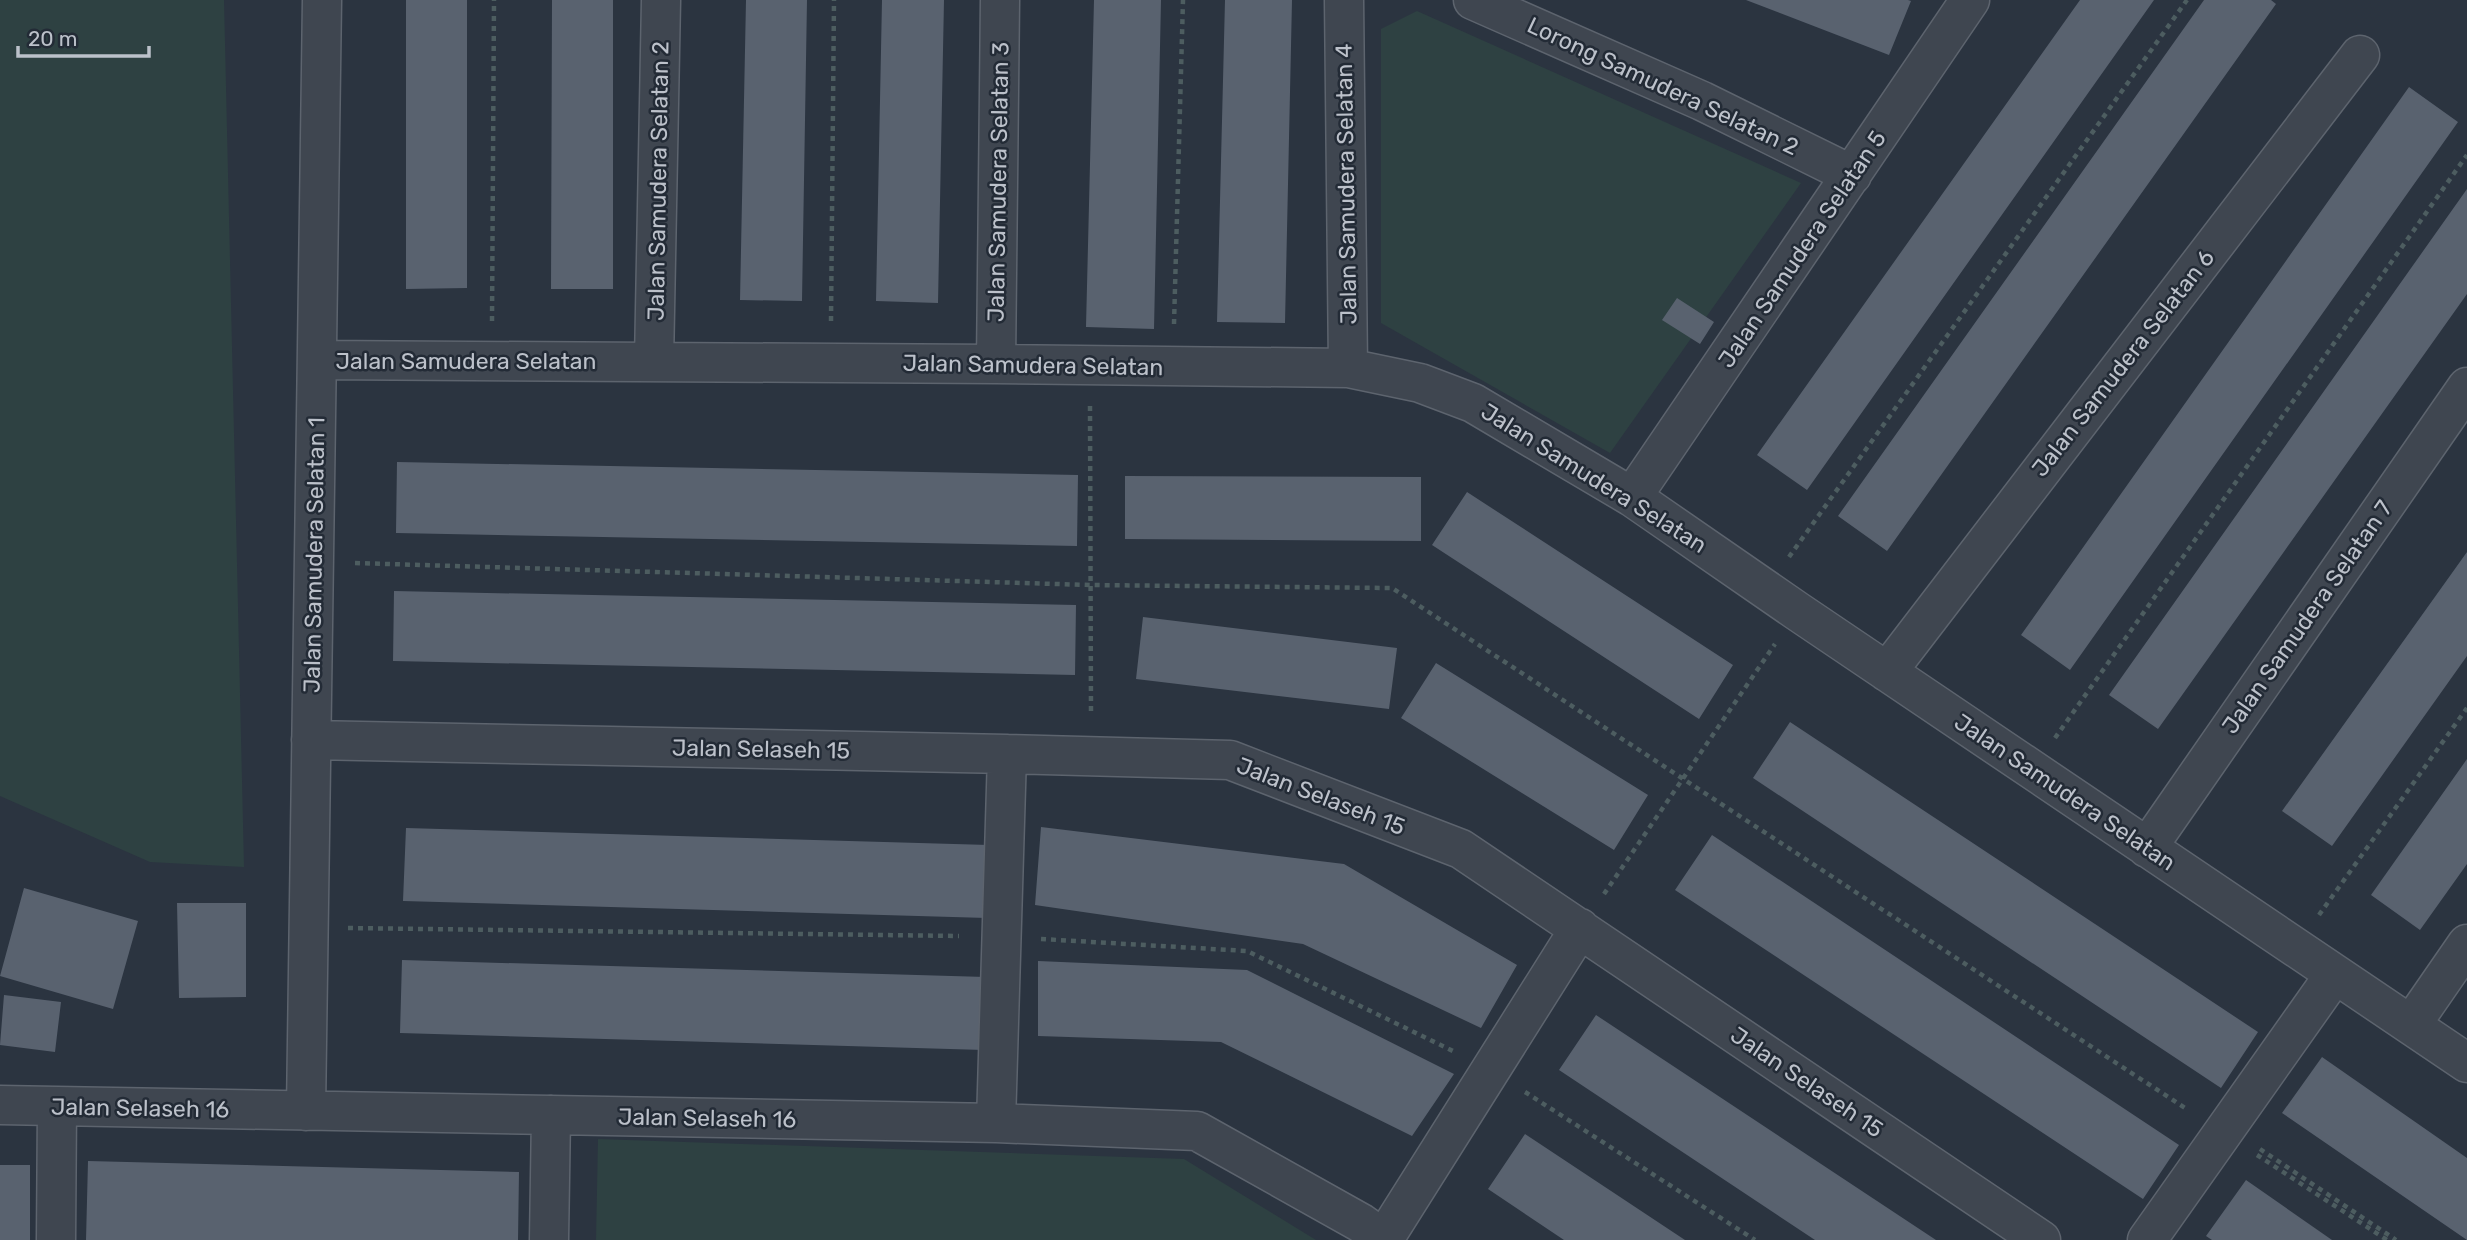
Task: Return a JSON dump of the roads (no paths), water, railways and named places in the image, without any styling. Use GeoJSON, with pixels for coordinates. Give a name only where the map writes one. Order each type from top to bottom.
{"type":"FeatureCollection","features":[{"type":"Feature","properties":{"kind":"street","name":"Jalan Samudera Selatan 1"},"geometry":{"type":"LineString","coordinates":[[306,1111],[322,0]]}},
{"type":"Feature","properties":{"kind":"street","name":"Jalan Samudera Selatan 2"},"geometry":{"type":"LineString","coordinates":[[654,362],[662,0]]}},
{"type":"Feature","properties":{"kind":"street","name":"Jalan Samudera Selatan 3"},"geometry":{"type":"LineString","coordinates":[[996,364],[1000,0]]}},
{"type":"Feature","properties":{"kind":"street","name":"Jalan Samudera Selatan 4"},"geometry":{"type":"LineString","coordinates":[[1344,0],[1349,369]]}},
{"type":"Feature","properties":{"kind":"street","name":"Lorong Samudera Selatan 2"},"geometry":{"type":"LineString","coordinates":[[1473,0],[1703,101],[1852,175]]}},
{"type":"Feature","properties":{"kind":"street","name":"Jalan Samudera Selatan 5"},"geometry":{"type":"LineString","coordinates":[[1632,497],[1970,0]]}},
{"type":"Feature","properties":{"kind":"street","name":"Jalan Samudera Selatan 6"},"geometry":{"type":"LineString","coordinates":[[1886,672],[2360,55]]}},
{"type":"Feature","properties":{"kind":"street","name":"Jalan Samudera Selatan"},"geometry":{"type":"LineString","coordinates":[[317,360],[1349,369],[1420,383],[1473,402],[1632,497],[1765,590],[2467,1063]]}},
{"type":"Feature","properties":{"kind":"street","name":"Jalan Samudera Selatan 7"},"geometry":{"type":"LineString","coordinates":[[2147,848],[2467,387]]}},
{"type":"Feature","properties":{"kind":"street","name":"Jalan Selaseh 15"},"geometry":{"type":"LineString","coordinates":[[312,740],[1230,760],[1461,849],[2041,1240]]}},
{"type":"Feature","properties":{"kind":"street"},"geometry":{"type":"LineString","coordinates":[[996,1123],[1007,754]]}},
{"type":"Feature","properties":{"kind":"street"},"geometry":{"type":"LineString","coordinates":[[1384,1240],[1580,928]]}},
{"type":"Feature","properties":{"kind":"street"},"geometry":{"type":"LineString","coordinates":[[2411,1025],[2467,944]]}},
{"type":"Feature","properties":{"kind":"street"},"geometry":{"type":"LineString","coordinates":[[2147,1240],[2335,974]]}},
{"type":"Feature","properties":{"kind":"street","name":"Jalan Selaseh 16"},"geometry":{"type":"LineString","coordinates":[[0,1105],[996,1123],[1197,1131],[1361,1223],[1384,1240]]}},
{"type":"Feature","properties":{"kind":"street"},"geometry":{"type":"LineString","coordinates":[[56,1240],[57,1106]]}},
{"type":"Feature","properties":{"kind":"street"},"geometry":{"type":"LineString","coordinates":[[549,1240],[551,1115]]}}]}
